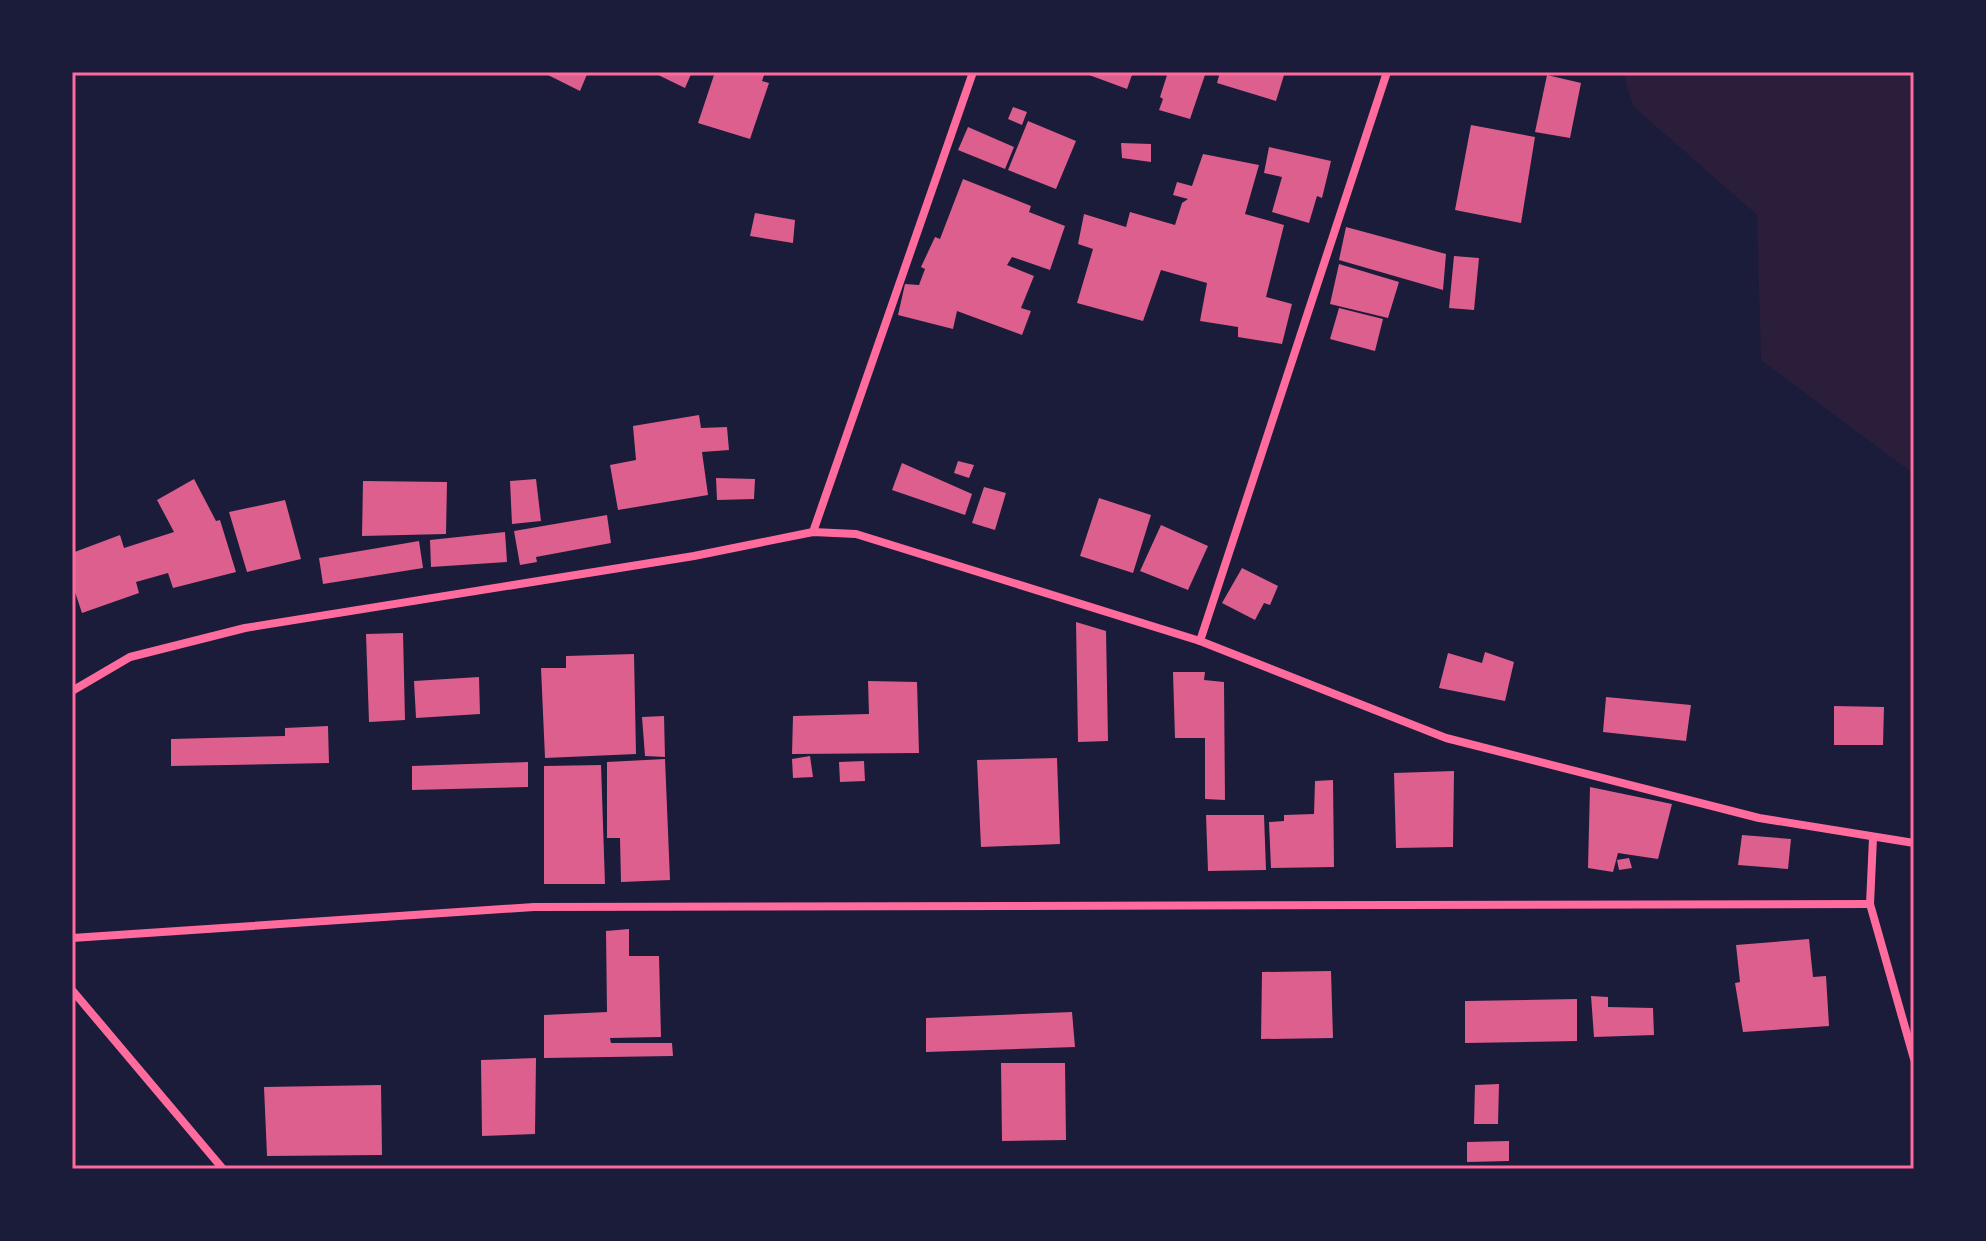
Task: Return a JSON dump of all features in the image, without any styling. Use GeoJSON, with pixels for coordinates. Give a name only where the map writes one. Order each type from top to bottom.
{"type":"FeatureCollection","features":[{"type":"Feature","properties":{"kind":"street"},"geometry":{"type":"LineString","coordinates":[[813,532],[973,72]]}},
{"type":"Feature","properties":{"kind":"street"},"geometry":{"type":"LineString","coordinates":[[1200,641],[1387,72]]}},
{"type":"Feature","properties":{"kind":"street"},"geometry":{"type":"LineString","coordinates":[[72,691],[130,657],[245,628],[694,556],[813,532],[856,534],[1200,641],[1446,738],[1759,818],[1914,843]]}},
{"type":"Feature","properties":{"kind":"street"},"geometry":{"type":"LineString","coordinates":[[1873,838],[1870,904],[1914,1059]]}},
{"type":"Feature","properties":{"kind":"street"},"geometry":{"type":"LineString","coordinates":[[72,938],[534,907],[1870,904]]}},
{"type":"Feature","properties":{"kind":"street"},"geometry":{"type":"LineString","coordinates":[[72,990],[223,1169]]}},
{"type":"Feature","properties":{"kind":"shaded area"},"geometry":{"type":"Polygon","coordinates":[[[1623,72],[1914,72],[1914,474],[1761,360],[1757,215],[1633,106],[1623,72]]]}},
{"type":"Feature","properties":{"kind":"building"},"geometry":{"type":"Polygon","coordinates":[[[542,72],[588,72],[580,91],[542,72]]]}},
{"type":"Feature","properties":{"kind":"building"},"geometry":{"type":"Polygon","coordinates":[[[652,72],[692,72],[685,88],[652,72]]]}},
{"type":"Feature","properties":{"kind":"building"},"geometry":{"type":"Polygon","coordinates":[[[715,72],[765,72],[762,81],[769,83],[750,139],[698,123],[715,72]]]}},
{"type":"Feature","properties":{"kind":"building"},"geometry":{"type":"Polygon","coordinates":[[[1081,72],[1133,72],[1127,89],[1081,72]]]}},
{"type":"Feature","properties":{"kind":"building"},"geometry":{"type":"Polygon","coordinates":[[[1168,72],[1206,72],[1190,119],[1159,110],[1168,72]]]}},
{"type":"Feature","properties":{"kind":"building"},"geometry":{"type":"Polygon","coordinates":[[[1220,72],[1285,72],[1276,101],[1217,83],[1220,72]]]}},
{"type":"Feature","properties":{"kind":"building"},"geometry":{"type":"Polygon","coordinates":[[[1547,75],[1581,83],[1570,138],[1535,132],[1547,75]]]}},
{"type":"Feature","properties":{"kind":"building"},"geometry":{"type":"Polygon","coordinates":[[[1013,107],[1027,112],[1022,125],[1008,119],[1013,107]]]}},
{"type":"Feature","properties":{"kind":"building"},"geometry":{"type":"Polygon","coordinates":[[[1028,121],[1076,141],[1056,189],[1008,170],[1028,121]]]}},
{"type":"Feature","properties":{"kind":"building"},"geometry":{"type":"Polygon","coordinates":[[[1471,125],[1535,137],[1521,223],[1455,210],[1471,125]]]}},
{"type":"Feature","properties":{"kind":"building"},"geometry":{"type":"Polygon","coordinates":[[[968,127],[1014,147],[1005,169],[958,150],[968,127]]]}},
{"type":"Feature","properties":{"kind":"building"},"geometry":{"type":"Polygon","coordinates":[[[1121,143],[1151,144],[1151,162],[1122,158],[1121,143]]]}},
{"type":"Feature","properties":{"kind":"building"},"geometry":{"type":"Polygon","coordinates":[[[1269,147],[1331,161],[1322,198],[1317,196],[1309,223],[1272,212],[1282,177],[1264,173],[1269,147]]]}},
{"type":"Feature","properties":{"kind":"building"},"geometry":{"type":"Polygon","coordinates":[[[1203,154],[1259,165],[1245,214],[1284,225],[1266,297],[1292,304],[1282,344],[1238,337],[1238,327],[1200,321],[1207,283],[1161,270],[1143,321],[1077,303],[1093,249],[1078,244],[1084,214],[1126,227],[1130,212],[1175,225],[1182,203],[1188,199],[1173,195],[1177,182],[1192,186],[1203,154]]]}},
{"type":"Feature","properties":{"kind":"building"},"geometry":{"type":"Polygon","coordinates":[[[963,179],[1031,206],[1029,212],[1065,226],[1050,270],[1012,257],[1007,265],[1034,276],[1021,308],[1031,311],[1022,335],[957,311],[953,329],[898,315],[905,284],[919,285],[925,269],[921,267],[935,237],[940,239],[963,179]]]}},
{"type":"Feature","properties":{"kind":"building"},"geometry":{"type":"Polygon","coordinates":[[[755,213],[795,220],[793,243],[750,236],[755,213]]]}},
{"type":"Feature","properties":{"kind":"building"},"geometry":{"type":"Polygon","coordinates":[[[1346,227],[1446,254],[1443,290],[1339,260],[1346,227]]]}},
{"type":"Feature","properties":{"kind":"building"},"geometry":{"type":"Polygon","coordinates":[[[1454,256],[1479,258],[1474,310],[1449,308],[1454,256]]]}},
{"type":"Feature","properties":{"kind":"building"},"geometry":{"type":"Polygon","coordinates":[[[1339,264],[1399,282],[1388,318],[1330,304],[1339,264]]]}},
{"type":"Feature","properties":{"kind":"building"},"geometry":{"type":"Polygon","coordinates":[[[1339,308],[1383,319],[1375,351],[1330,339],[1339,308]]]}},
{"type":"Feature","properties":{"kind":"building"},"geometry":{"type":"Polygon","coordinates":[[[699,415],[701,428],[727,427],[729,450],[702,452],[708,495],[618,510],[610,465],[636,460],[633,426],[699,415]]]}},
{"type":"Feature","properties":{"kind":"building"},"geometry":{"type":"Polygon","coordinates":[[[958,461],[974,465],[969,478],[954,473],[958,461]]]}},
{"type":"Feature","properties":{"kind":"building"},"geometry":{"type":"Polygon","coordinates":[[[902,463],[972,494],[965,515],[892,490],[902,463]]]}},
{"type":"Feature","properties":{"kind":"building"},"geometry":{"type":"Polygon","coordinates":[[[716,478],[755,479],[754,499],[717,500],[716,478]]]}},
{"type":"Feature","properties":{"kind":"building"},"geometry":{"type":"Polygon","coordinates":[[[194,479],[216,521],[220,520],[236,572],[173,588],[168,573],[136,582],[139,593],[82,613],[72,583],[72,553],[120,535],[124,548],[174,532],[157,500],[194,479]]]}},
{"type":"Feature","properties":{"kind":"building"},"geometry":{"type":"Polygon","coordinates":[[[536,479],[541,521],[512,524],[510,481],[536,479]]]}},
{"type":"Feature","properties":{"kind":"building"},"geometry":{"type":"Polygon","coordinates":[[[363,481],[447,482],[446,534],[362,536],[363,481]]]}},
{"type":"Feature","properties":{"kind":"building"},"geometry":{"type":"Polygon","coordinates":[[[984,487],[1006,493],[995,530],[972,523],[984,487]]]}},
{"type":"Feature","properties":{"kind":"building"},"geometry":{"type":"Polygon","coordinates":[[[1099,498],[1151,515],[1133,573],[1080,556],[1099,498]]]}},
{"type":"Feature","properties":{"kind":"building"},"geometry":{"type":"Polygon","coordinates":[[[285,500],[301,559],[247,572],[229,512],[285,500]]]}},
{"type":"Feature","properties":{"kind":"building"},"geometry":{"type":"Polygon","coordinates":[[[607,515],[611,543],[536,557],[537,562],[520,565],[514,531],[607,515]]]}},
{"type":"Feature","properties":{"kind":"building"},"geometry":{"type":"Polygon","coordinates":[[[1161,525],[1208,546],[1188,590],[1140,571],[1161,525]]]}},
{"type":"Feature","properties":{"kind":"building"},"geometry":{"type":"Polygon","coordinates":[[[505,532],[507,562],[431,567],[430,540],[505,532]]]}},
{"type":"Feature","properties":{"kind":"building"},"geometry":{"type":"Polygon","coordinates":[[[419,541],[423,568],[323,584],[319,558],[419,541]]]}},
{"type":"Feature","properties":{"kind":"building"},"geometry":{"type":"Polygon","coordinates":[[[1242,568],[1278,586],[1270,605],[1264,603],[1255,620],[1222,603],[1242,568]]]}},
{"type":"Feature","properties":{"kind":"building"},"geometry":{"type":"Polygon","coordinates":[[[1076,622],[1106,631],[1108,741],[1078,742],[1076,622]]]}},
{"type":"Feature","properties":{"kind":"building"},"geometry":{"type":"Polygon","coordinates":[[[403,633],[405,720],[369,722],[366,634],[403,633]]]}},
{"type":"Feature","properties":{"kind":"building"},"geometry":{"type":"Polygon","coordinates":[[[1485,652],[1514,662],[1505,701],[1439,688],[1448,653],[1482,663],[1485,652]]]}},
{"type":"Feature","properties":{"kind":"building"},"geometry":{"type":"Polygon","coordinates":[[[634,654],[636,754],[545,758],[541,668],[566,668],[566,656],[634,654]]]}},
{"type":"Feature","properties":{"kind":"building"},"geometry":{"type":"Polygon","coordinates":[[[1173,672],[1205,672],[1204,680],[1224,682],[1225,800],[1205,799],[1205,738],[1175,738],[1173,672]]]}},
{"type":"Feature","properties":{"kind":"building"},"geometry":{"type":"Polygon","coordinates":[[[479,677],[480,714],[416,718],[414,681],[479,677]]]}},
{"type":"Feature","properties":{"kind":"building"},"geometry":{"type":"Polygon","coordinates":[[[868,681],[917,682],[919,753],[792,754],[793,716],[869,714],[868,681]]]}},
{"type":"Feature","properties":{"kind":"building"},"geometry":{"type":"Polygon","coordinates":[[[1606,697],[1691,705],[1686,741],[1603,732],[1606,697]]]}},
{"type":"Feature","properties":{"kind":"building"},"geometry":{"type":"Polygon","coordinates":[[[1834,706],[1884,707],[1883,745],[1834,745],[1834,706]]]}},
{"type":"Feature","properties":{"kind":"building"},"geometry":{"type":"Polygon","coordinates":[[[664,716],[665,757],[645,756],[642,717],[664,716]]]}},
{"type":"Feature","properties":{"kind":"building"},"geometry":{"type":"Polygon","coordinates":[[[328,726],[329,763],[171,766],[171,739],[285,736],[285,728],[328,726]]]}},
{"type":"Feature","properties":{"kind":"building"},"geometry":{"type":"Polygon","coordinates":[[[810,756],[813,777],[793,778],[792,759],[810,756]]]}},
{"type":"Feature","properties":{"kind":"building"},"geometry":{"type":"Polygon","coordinates":[[[1057,758],[1060,844],[981,847],[977,760],[1057,758]]]}},
{"type":"Feature","properties":{"kind":"building"},"geometry":{"type":"Polygon","coordinates":[[[665,759],[670,880],[621,882],[620,838],[607,838],[607,762],[665,759]]]}},
{"type":"Feature","properties":{"kind":"building"},"geometry":{"type":"Polygon","coordinates":[[[864,761],[865,781],[840,782],[839,762],[864,761]]]}},
{"type":"Feature","properties":{"kind":"building"},"geometry":{"type":"Polygon","coordinates":[[[528,762],[528,787],[412,790],[412,766],[528,762]]]}},
{"type":"Feature","properties":{"kind":"building"},"geometry":{"type":"Polygon","coordinates":[[[601,765],[605,884],[544,884],[544,766],[601,765]]]}},
{"type":"Feature","properties":{"kind":"building"},"geometry":{"type":"Polygon","coordinates":[[[1454,771],[1453,847],[1396,848],[1394,773],[1454,771]]]}},
{"type":"Feature","properties":{"kind":"building"},"geometry":{"type":"Polygon","coordinates":[[[1333,780],[1334,867],[1271,868],[1269,822],[1284,821],[1284,815],[1314,814],[1315,781],[1333,780]]]}},
{"type":"Feature","properties":{"kind":"building"},"geometry":{"type":"Polygon","coordinates":[[[1590,787],[1672,804],[1658,859],[1618,853],[1613,872],[1588,868],[1590,787]]]}},
{"type":"Feature","properties":{"kind":"building"},"geometry":{"type":"Polygon","coordinates":[[[1206,815],[1264,815],[1266,870],[1208,871],[1206,815]]]}},
{"type":"Feature","properties":{"kind":"building"},"geometry":{"type":"Polygon","coordinates":[[[1742,835],[1791,839],[1788,869],[1738,865],[1742,835]]]}},
{"type":"Feature","properties":{"kind":"building"},"geometry":{"type":"Polygon","coordinates":[[[1629,858],[1632,868],[1619,870],[1617,860],[1629,858]]]}},
{"type":"Feature","properties":{"kind":"building"},"geometry":{"type":"Polygon","coordinates":[[[629,929],[629,956],[659,956],[661,1037],[610,1038],[611,1043],[672,1043],[673,1056],[544,1058],[544,1015],[607,1012],[606,931],[629,929]]]}},
{"type":"Feature","properties":{"kind":"building"},"geometry":{"type":"Polygon","coordinates":[[[1809,939],[1813,977],[1826,976],[1829,1026],[1743,1032],[1735,983],[1740,982],[1736,945],[1809,939]]]}},
{"type":"Feature","properties":{"kind":"building"},"geometry":{"type":"Polygon","coordinates":[[[1331,971],[1333,1038],[1261,1039],[1262,972],[1331,971]]]}},
{"type":"Feature","properties":{"kind":"building"},"geometry":{"type":"Polygon","coordinates":[[[1591,996],[1608,997],[1608,1007],[1653,1008],[1654,1035],[1594,1037],[1591,996]]]}},
{"type":"Feature","properties":{"kind":"building"},"geometry":{"type":"Polygon","coordinates":[[[1577,999],[1577,1041],[1465,1043],[1465,1001],[1577,999]]]}},
{"type":"Feature","properties":{"kind":"building"},"geometry":{"type":"Polygon","coordinates":[[[1072,1012],[1075,1047],[926,1052],[926,1018],[1072,1012]]]}},
{"type":"Feature","properties":{"kind":"building"},"geometry":{"type":"Polygon","coordinates":[[[536,1058],[535,1134],[482,1136],[481,1060],[536,1058]]]}},
{"type":"Feature","properties":{"kind":"building"},"geometry":{"type":"Polygon","coordinates":[[[1001,1063],[1065,1063],[1066,1140],[1002,1141],[1001,1063]]]}},
{"type":"Feature","properties":{"kind":"building"},"geometry":{"type":"Polygon","coordinates":[[[1499,1084],[1498,1124],[1474,1124],[1475,1085],[1499,1084]]]}},
{"type":"Feature","properties":{"kind":"building"},"geometry":{"type":"Polygon","coordinates":[[[381,1085],[382,1155],[267,1156],[264,1087],[381,1085]]]}},
{"type":"Feature","properties":{"kind":"building"},"geometry":{"type":"Polygon","coordinates":[[[1509,1141],[1509,1161],[1467,1162],[1467,1142],[1509,1141]]]}}]}
